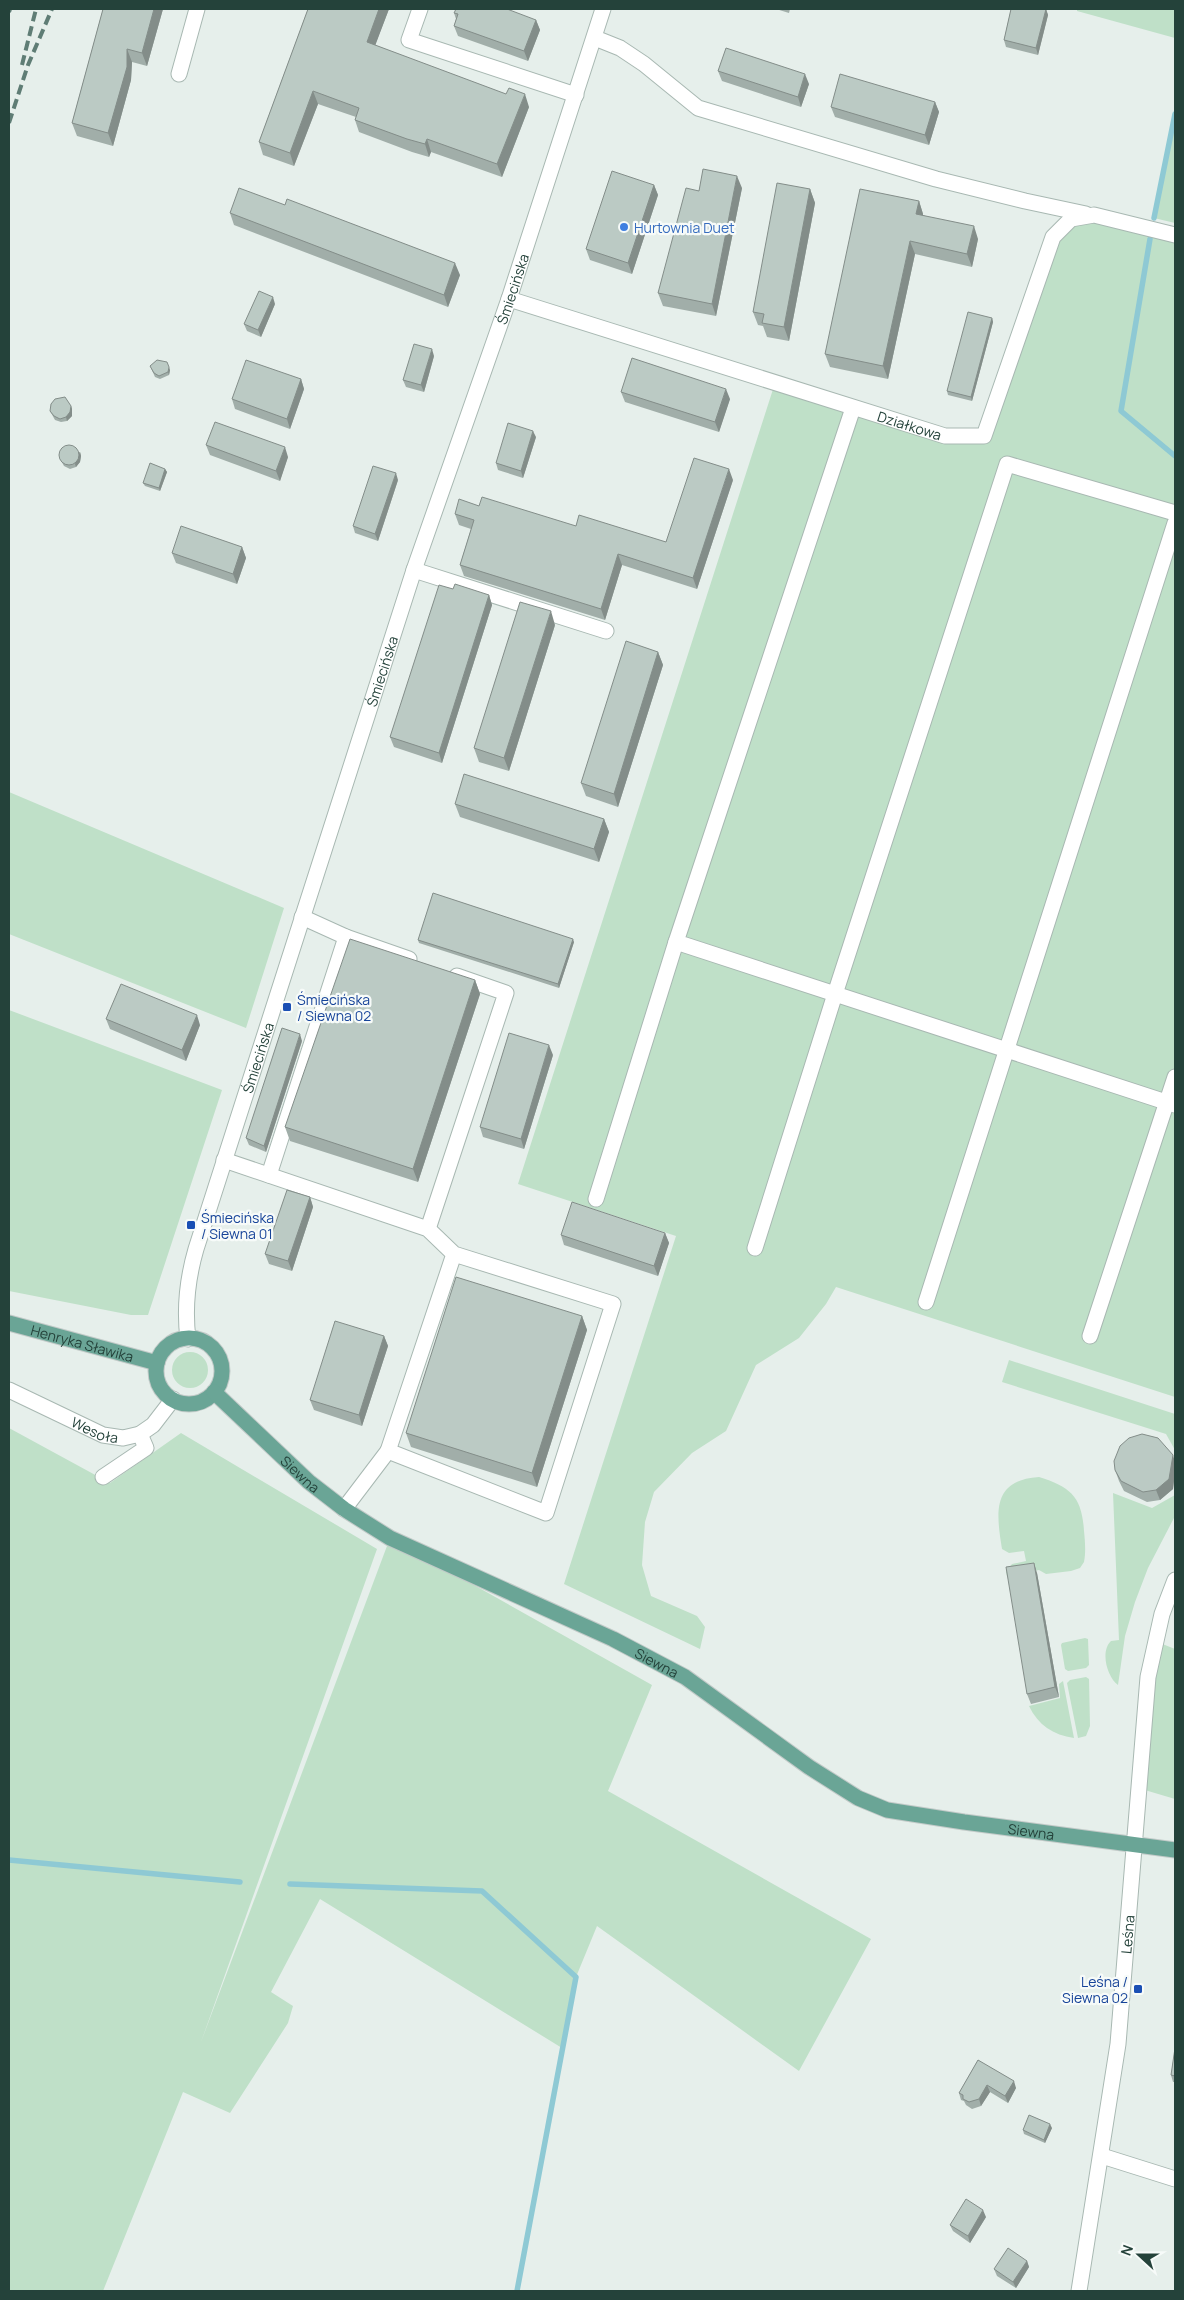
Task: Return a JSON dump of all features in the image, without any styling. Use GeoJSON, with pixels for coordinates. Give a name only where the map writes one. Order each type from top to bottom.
{"type":"FeatureCollection","features":[{"type":"Feature","properties":{"kind":"main road","name":"Henryka Sławika"},"geometry":{"type":"LineString","coordinates":[[9,1323],[158,1363]]}},
{"type":"Feature","properties":{"kind":"main road"},"geometry":{"type":"LineString","coordinates":[[188,1339],[206,1343],[218,1355],[221,1365],[221,1376],[214,1392],[199,1402],[181,1403],[173,1400],[159,1384],[156,1371],[158,1363],[168,1346],[188,1339]]}},
{"type":"Feature","properties":{"kind":"main road","name":"Siewna"},"geometry":{"type":"LineString","coordinates":[[214,1392],[309,1482],[344,1509],[390,1538],[613,1640],[685,1677],[808,1767],[858,1798],[887,1810],[1175,1850]]}},
{"type":"Feature","properties":{"kind":"street"},"geometry":{"type":"LineString","coordinates":[[179,74],[197,9]]}},
{"type":"Feature","properties":{"kind":"street"},"geometry":{"type":"LineString","coordinates":[[420,9],[409,40],[576,95]]}},
{"type":"Feature","properties":{"kind":"street","name":"Śmiecińska"},"geometry":{"type":"LineString","coordinates":[[188,1339],[185,1316],[187,1280],[224,1160],[414,570],[509,299],[576,95],[594,38],[598,10]]}},
{"type":"Feature","properties":{"kind":"street"},"geometry":{"type":"LineString","coordinates":[[594,38],[620,48],[644,64],[698,108],[936,179],[1025,201],[1094,215]]}},
{"type":"Feature","properties":{"kind":"street","name":"Działkowa"},"geometry":{"type":"LineString","coordinates":[[509,299],[945,436],[984,436],[1053,238],[1071,218],[1094,215],[1175,235]]}},
{"type":"Feature","properties":{"kind":"street"},"geometry":{"type":"LineString","coordinates":[[596,1199],[676,942],[853,408]]}},
{"type":"Feature","properties":{"kind":"street"},"geometry":{"type":"LineString","coordinates":[[755,1248],[835,994],[1007,464],[1175,513]]}},
{"type":"Feature","properties":{"kind":"street"},"geometry":{"type":"LineString","coordinates":[[926,1302],[1175,523]]}},
{"type":"Feature","properties":{"kind":"street"},"geometry":{"type":"LineString","coordinates":[[414,570],[606,631]]}},
{"type":"Feature","properties":{"kind":"street"},"geometry":{"type":"LineString","coordinates":[[302,917],[346,937],[422,964]]}},
{"type":"Feature","properties":{"kind":"street"},"geometry":{"type":"LineString","coordinates":[[269,1175],[346,937]]}},
{"type":"Feature","properties":{"kind":"street"},"geometry":{"type":"LineString","coordinates":[[676,942],[1171,1104]]}},
{"type":"Feature","properties":{"kind":"street"},"geometry":{"type":"LineString","coordinates":[[428,1229],[506,993],[440,970]]}},
{"type":"Feature","properties":{"kind":"street"},"geometry":{"type":"LineString","coordinates":[[1090,1336],[1171,1104],[1175,1077]]}},
{"type":"Feature","properties":{"kind":"street"},"geometry":{"type":"LineString","coordinates":[[224,1160],[428,1229],[454,1254],[613,1304],[546,1512],[388,1451]]}},
{"type":"Feature","properties":{"kind":"street"},"geometry":{"type":"LineString","coordinates":[[344,1509],[380,1458],[388,1451],[454,1254]]}},
{"type":"Feature","properties":{"kind":"street","name":"Wesoła"},"geometry":{"type":"LineString","coordinates":[[9,1390],[103,1435],[123,1438],[140,1434],[153,1425],[173,1400]]}},
{"type":"Feature","properties":{"kind":"street"},"geometry":{"type":"LineString","coordinates":[[103,1477],[146,1448],[140,1434]]}},
{"type":"Feature","properties":{"kind":"street","name":"Leśna"},"geometry":{"type":"LineString","coordinates":[[1079,2291],[1102,2156],[1118,2044],[1148,1677],[1162,1614],[1175,1580]]}},
{"type":"Feature","properties":{"kind":"street"},"geometry":{"type":"LineString","coordinates":[[1102,2156],[1175,2179]]}},
{"type":"Feature","properties":{"kind":"green space"},"geometry":{"type":"Polygon","coordinates":[[[1077,9],[1175,9],[1175,38],[1077,11],[1077,9]]]}},
{"type":"Feature","properties":{"kind":"green space"},"geometry":{"type":"Polygon","coordinates":[[[1175,114],[1175,223],[1154,218],[1175,114]]]}},
{"type":"Feature","properties":{"kind":"green space"},"geometry":{"type":"Polygon","coordinates":[[[1071,219],[1175,235],[1175,1397],[836,1287],[826,1304],[799,1338],[756,1365],[726,1431],[692,1453],[654,1492],[645,1522],[642,1565],[651,1596],[697,1616],[705,1627],[700,1649],[564,1584],[676,1236],[518,1184],[775,383],[945,436],[984,436],[1053,237],[1071,219]]]}},
{"type":"Feature","properties":{"kind":"green space"},"geometry":{"type":"Polygon","coordinates":[[[9,792],[284,908],[246,1028],[9,934],[9,792]]]}},
{"type":"Feature","properties":{"kind":"green space"},"geometry":{"type":"Polygon","coordinates":[[[9,1010],[222,1090],[148,1315],[131,1315],[9,1291],[9,1010]]]}},
{"type":"Feature","properties":{"kind":"green space"},"geometry":{"type":"Polygon","coordinates":[[[190,1352],[197,1353],[203,1357],[207,1363],[207,1377],[203,1383],[197,1387],[190,1388],[183,1387],[177,1383],[173,1377],[172,1370],[173,1363],[177,1357],[183,1353],[190,1352]]]}},
{"type":"Feature","properties":{"kind":"green space"},"geometry":{"type":"Polygon","coordinates":[[[1009,1360],[1175,1414],[1175,1450],[1166,1434],[1002,1382],[1009,1360]]]}},
{"type":"Feature","properties":{"kind":"green space"},"geometry":{"type":"Polygon","coordinates":[[[9,1428],[110,1483],[181,1433],[377,1549],[201,2042],[390,1538],[652,1685],[608,1791],[871,1939],[799,2071],[597,1926],[576,1977],[562,2048],[320,1899],[271,1992],[293,2006],[288,2023],[230,2113],[183,2092],[103,2291],[9,2291],[9,1428]]]}},
{"type":"Feature","properties":{"kind":"green space"},"geometry":{"type":"Polygon","coordinates":[[[1039,1477],[1067,1490],[1077,1502],[1083,1519],[1084,1562],[1080,1568],[1071,1571],[1046,1574],[1039,1570],[1007,1576],[1006,1572],[1012,1564],[1026,1561],[1024,1551],[1009,1553],[1002,1549],[999,1523],[1001,1500],[1005,1491],[1013,1484],[1024,1479],[1039,1477]]]}},
{"type":"Feature","properties":{"kind":"green space"},"geometry":{"type":"Polygon","coordinates":[[[1113,1493],[1152,1508],[1175,1495],[1175,1516],[1148,1568],[1135,1602],[1125,1636],[1118,1685],[1108,1670],[1105,1657],[1111,1641],[1119,1640],[1113,1493]]]}},
{"type":"Feature","properties":{"kind":"green space"},"geometry":{"type":"Polygon","coordinates":[[[1088,1639],[1089,1665],[1086,1668],[1068,1671],[1065,1669],[1062,1643],[1088,1639]]]}},
{"type":"Feature","properties":{"kind":"green space"},"geometry":{"type":"Polygon","coordinates":[[[1155,1641],[1175,1649],[1175,1799],[1138,1788],[1155,1641]]]}},
{"type":"Feature","properties":{"kind":"green space"},"geometry":{"type":"Polygon","coordinates":[[[1086,1677],[1089,1679],[1090,1726],[1086,1736],[1078,1738],[1067,1683],[1070,1680],[1086,1677]]]}},
{"type":"Feature","properties":{"kind":"green space"},"geometry":{"type":"Polygon","coordinates":[[[1063,1681],[1074,1738],[1066,1737],[1047,1728],[1037,1719],[1029,1706],[1060,1698],[1059,1684],[1063,1681]]]}},
{"type":"Feature","properties":{"kind":"building"},"geometry":{"type":"Polygon","coordinates":[[[103,9],[154,9],[142,53],[127,49],[127,67],[108,133],[72,123],[103,9]]]}},
{"type":"Feature","properties":{"kind":"building"},"geometry":{"type":"Polygon","coordinates":[[[308,9],[379,9],[367,42],[506,94],[509,88],[525,94],[497,164],[427,139],[425,144],[355,120],[359,108],[313,91],[290,153],[259,142],[308,9]]]}},
{"type":"Feature","properties":{"kind":"building"},"geometry":{"type":"Polygon","coordinates":[[[456,9],[507,9],[536,20],[524,51],[454,26],[458,14],[454,13],[456,9]]]}},
{"type":"Feature","properties":{"kind":"building"},"geometry":{"type":"Polygon","coordinates":[[[1011,9],[1046,9],[1036,48],[1004,40],[1011,9]]]}},
{"type":"Feature","properties":{"kind":"building"},"geometry":{"type":"Polygon","coordinates":[[[726,48],[805,74],[798,97],[718,71],[726,48]]]}},
{"type":"Feature","properties":{"kind":"building"},"geometry":{"type":"Polygon","coordinates":[[[840,74],[935,102],[925,135],[831,107],[840,74]]]}},
{"type":"Feature","properties":{"kind":"building"},"geometry":{"type":"Polygon","coordinates":[[[703,169],[737,176],[712,304],[658,293],[686,188],[699,191],[703,169]]]}},
{"type":"Feature","properties":{"kind":"building","name":"Hurtownia Duet"},"geometry":{"type":"Polygon","coordinates":[[[612,171],[654,185],[628,263],[586,249],[612,171]]]}},
{"type":"Feature","properties":{"kind":"building"},"geometry":{"type":"Polygon","coordinates":[[[777,183],[810,189],[784,327],[762,323],[764,314],[753,312],[777,183]]]}},
{"type":"Feature","properties":{"kind":"building"},"geometry":{"type":"Polygon","coordinates":[[[239,188],[285,205],[287,199],[455,263],[444,295],[230,213],[239,188]]]}},
{"type":"Feature","properties":{"kind":"building"},"geometry":{"type":"Polygon","coordinates":[[[860,189],[919,201],[916,214],[974,226],[967,254],[910,241],[883,366],[825,354],[860,189]]]}},
{"type":"Feature","properties":{"kind":"building"},"geometry":{"type":"Polygon","coordinates":[[[259,291],[273,297],[258,330],[244,324],[259,291]]]}},
{"type":"Feature","properties":{"kind":"building"},"geometry":{"type":"Polygon","coordinates":[[[968,312],[992,318],[971,397],[947,391],[968,312]]]}},
{"type":"Feature","properties":{"kind":"building"},"geometry":{"type":"Polygon","coordinates":[[[414,344],[432,349],[421,385],[403,380],[414,344]]]}},
{"type":"Feature","properties":{"kind":"building"},"geometry":{"type":"Polygon","coordinates":[[[632,358],[726,389],[715,422],[621,392],[632,358]]]}},
{"type":"Feature","properties":{"kind":"building"},"geometry":{"type":"Polygon","coordinates":[[[157,360],[167,362],[168,372],[159,376],[154,373],[150,366],[157,360]]]}},
{"type":"Feature","properties":{"kind":"building"},"geometry":{"type":"Polygon","coordinates":[[[246,360],[301,379],[287,419],[232,399],[246,360]]]}},
{"type":"Feature","properties":{"kind":"building"},"geometry":{"type":"Polygon","coordinates":[[[65,397],[71,406],[70,412],[66,417],[60,419],[50,411],[51,404],[55,399],[65,397]]]}},
{"type":"Feature","properties":{"kind":"building"},"geometry":{"type":"Polygon","coordinates":[[[215,422],[285,447],[276,471],[206,445],[215,422]]]}},
{"type":"Feature","properties":{"kind":"building"},"geometry":{"type":"Polygon","coordinates":[[[508,423],[533,431],[521,471],[496,463],[508,423]]]}},
{"type":"Feature","properties":{"kind":"building"},"geometry":{"type":"Polygon","coordinates":[[[69,445],[76,448],[79,455],[76,462],[69,465],[62,462],[59,455],[62,448],[69,445]]]}},
{"type":"Feature","properties":{"kind":"building"},"geometry":{"type":"Polygon","coordinates":[[[694,458],[729,469],[693,578],[618,554],[601,609],[460,565],[474,520],[455,514],[459,499],[479,506],[482,497],[576,526],[579,515],[666,542],[694,458]]]}},
{"type":"Feature","properties":{"kind":"building"},"geometry":{"type":"Polygon","coordinates":[[[150,463],[165,469],[159,488],[143,483],[150,463]]]}},
{"type":"Feature","properties":{"kind":"building"},"geometry":{"type":"Polygon","coordinates":[[[373,466],[396,473],[375,534],[353,526],[373,466]]]}},
{"type":"Feature","properties":{"kind":"building"},"geometry":{"type":"Polygon","coordinates":[[[181,526],[242,547],[233,574],[172,553],[181,526]]]}},
{"type":"Feature","properties":{"kind":"building"},"geometry":{"type":"Polygon","coordinates":[[[455,584],[489,595],[439,753],[390,737],[439,585],[453,589],[455,584]]]}},
{"type":"Feature","properties":{"kind":"building"},"geometry":{"type":"Polygon","coordinates":[[[520,602],[551,611],[504,758],[474,748],[520,602]]]}},
{"type":"Feature","properties":{"kind":"building"},"geometry":{"type":"Polygon","coordinates":[[[626,641],[658,652],[614,794],[581,783],[626,641]]]}},
{"type":"Feature","properties":{"kind":"building"},"geometry":{"type":"Polygon","coordinates":[[[464,774],[604,819],[594,849],[455,804],[464,774]]]}},
{"type":"Feature","properties":{"kind":"building"},"geometry":{"type":"Polygon","coordinates":[[[433,893],[573,939],[558,984],[418,940],[433,893]]]}},
{"type":"Feature","properties":{"kind":"building"},"geometry":{"type":"Polygon","coordinates":[[[350,939],[475,980],[413,1169],[285,1127],[350,939]]]}},
{"type":"Feature","properties":{"kind":"building"},"geometry":{"type":"Polygon","coordinates":[[[121,984],[197,1015],[182,1050],[106,1019],[121,984]]]}},
{"type":"Feature","properties":{"kind":"building"},"geometry":{"type":"Polygon","coordinates":[[[282,1028],[300,1034],[264,1146],[246,1138],[282,1028]]]}},
{"type":"Feature","properties":{"kind":"building"},"geometry":{"type":"Polygon","coordinates":[[[509,1033],[549,1045],[521,1139],[480,1127],[509,1033]]]}},
{"type":"Feature","properties":{"kind":"building"},"geometry":{"type":"Polygon","coordinates":[[[287,1190],[310,1197],[288,1261],[265,1254],[287,1190]]]}},
{"type":"Feature","properties":{"kind":"building"},"geometry":{"type":"Polygon","coordinates":[[[572,1202],[665,1233],[654,1266],[561,1235],[572,1202]]]}},
{"type":"Feature","properties":{"kind":"building"},"geometry":{"type":"Polygon","coordinates":[[[456,1277],[582,1316],[532,1473],[406,1433],[456,1277]]]}},
{"type":"Feature","properties":{"kind":"building"},"geometry":{"type":"Polygon","coordinates":[[[335,1321],[384,1336],[359,1415],[310,1400],[335,1321]]]}},
{"type":"Feature","properties":{"kind":"building"},"geometry":{"type":"Polygon","coordinates":[[[1142,1434],[1158,1438],[1173,1455],[1169,1479],[1156,1490],[1143,1492],[1121,1481],[1115,1470],[1114,1461],[1120,1446],[1129,1438],[1142,1434]]]}},
{"type":"Feature","properties":{"kind":"building"},"geometry":{"type":"Polygon","coordinates":[[[1034,1563],[1055,1687],[1027,1694],[1006,1567],[1034,1563]]]}},
{"type":"Feature","properties":{"kind":"building"},"geometry":{"type":"Polygon","coordinates":[[[1175,2048],[1175,2076],[1171,2075],[1175,2048]]]}},
{"type":"Feature","properties":{"kind":"building"},"geometry":{"type":"Polygon","coordinates":[[[978,2060],[1014,2081],[1005,2096],[987,2085],[979,2099],[969,2102],[963,2099],[963,2095],[959,2093],[978,2060]]]}},
{"type":"Feature","properties":{"kind":"building"},"geometry":{"type":"Polygon","coordinates":[[[1029,2115],[1050,2124],[1044,2140],[1023,2130],[1029,2115]]]}},
{"type":"Feature","properties":{"kind":"building"},"geometry":{"type":"Polygon","coordinates":[[[966,2199],[983,2210],[968,2236],[950,2225],[966,2199]]]}},
{"type":"Feature","properties":{"kind":"building"},"geometry":{"type":"Polygon","coordinates":[[[1008,2248],[1027,2261],[1013,2282],[994,2269],[1008,2248]]]}},
{"type":"Feature","properties":{"kind":"waterway"},"geometry":{"type":"LineString","coordinates":[[1154,218],[1175,114]]}},
{"type":"Feature","properties":{"kind":"waterway"},"geometry":{"type":"LineString","coordinates":[[1150,239],[1121,411],[1175,456]]}},
{"type":"Feature","properties":{"kind":"waterway"},"geometry":{"type":"LineString","coordinates":[[9,1860],[240,1882]]}},
{"type":"Feature","properties":{"kind":"waterway"},"geometry":{"type":"LineString","coordinates":[[290,1884],[482,1891],[576,1977],[517,2291]]}},
{"type":"Feature","properties":{"kind":"railway"},"geometry":{"type":"LineString","coordinates":[[22,65],[36,9]]}},
{"type":"Feature","properties":{"kind":"railway"},"geometry":{"type":"LineString","coordinates":[[9,123],[28,65],[52,9]]}},
{"type":"Feature","properties":{"kind":"place","name":"Hurtownia Duet"},"geometry":{"type":"Point","coordinates":[624,227]}},
{"type":"Feature","properties":{"kind":"place","name":"Śmiecińska / Siewna 02"},"geometry":{"type":"Point","coordinates":[287,1007]}},
{"type":"Feature","properties":{"kind":"place","name":"Śmiecińska / Siewna 01"},"geometry":{"type":"Point","coordinates":[191,1225]}},
{"type":"Feature","properties":{"kind":"place","name":"Leśna / Siewna 02"},"geometry":{"type":"Point","coordinates":[1138,1989]}}]}
